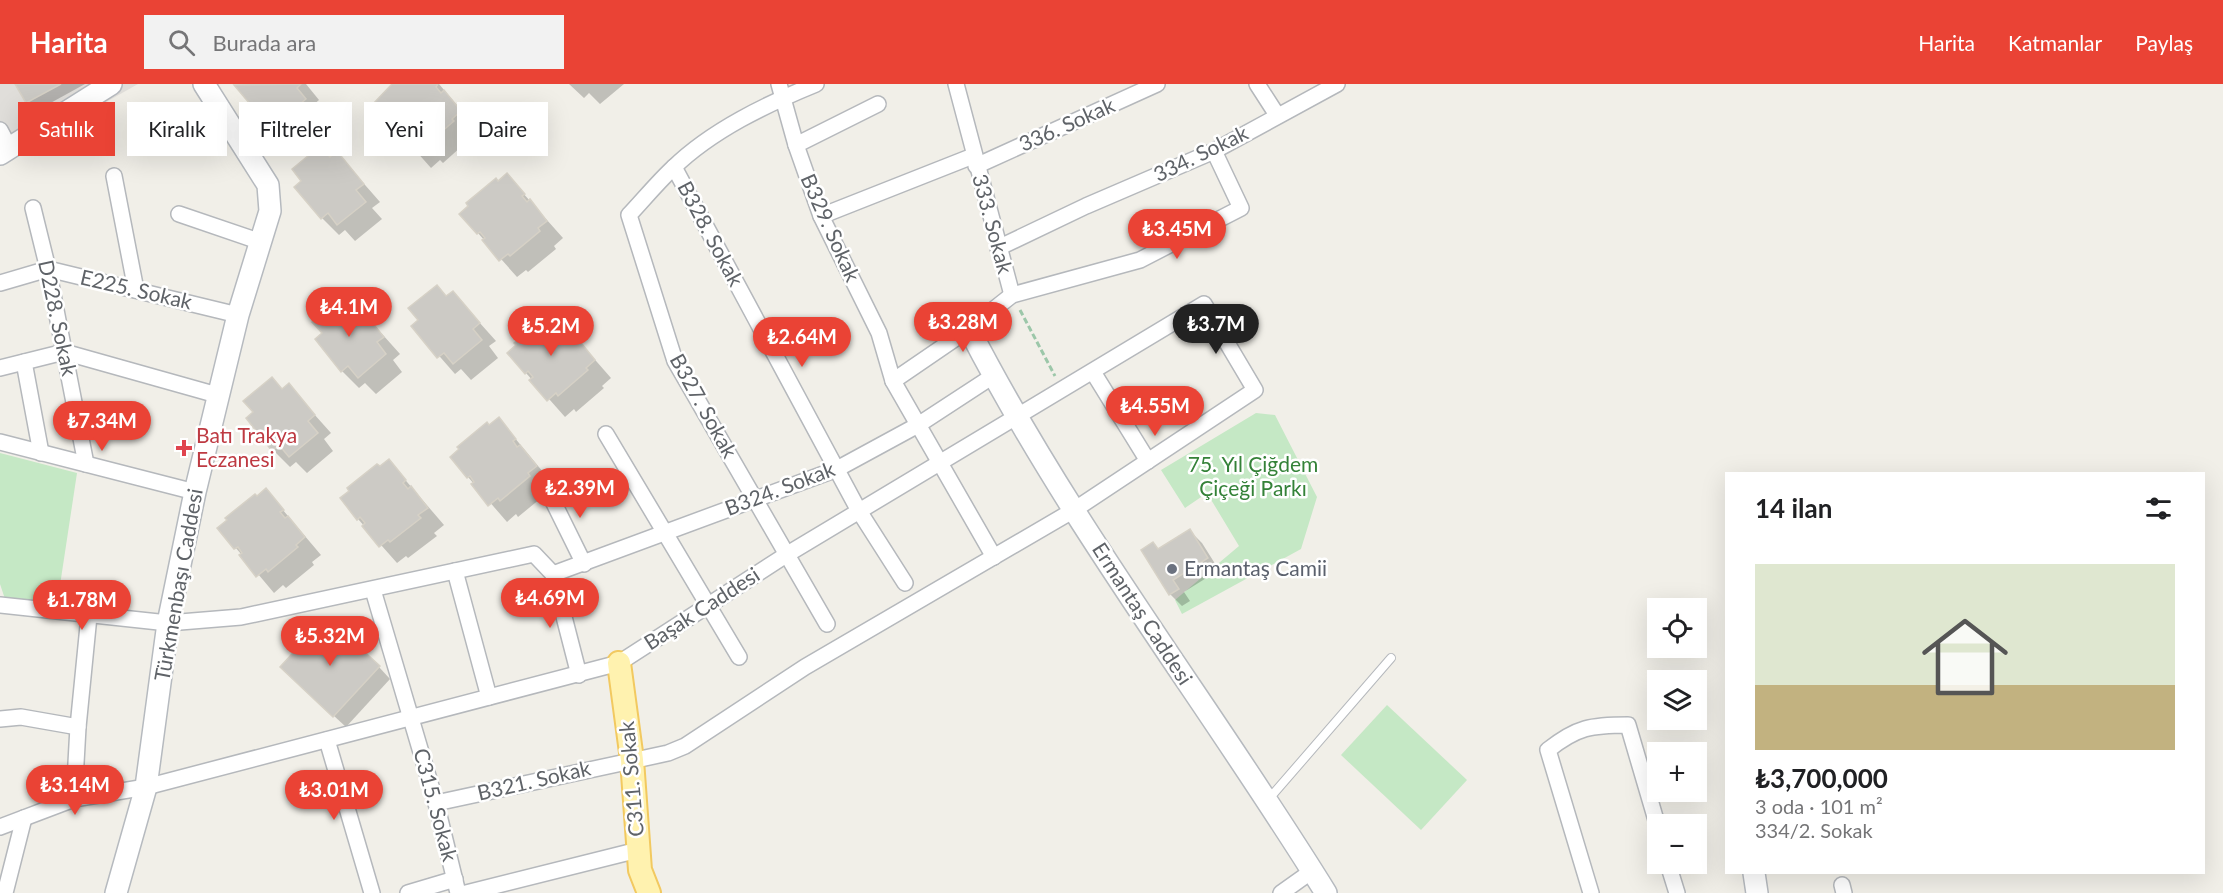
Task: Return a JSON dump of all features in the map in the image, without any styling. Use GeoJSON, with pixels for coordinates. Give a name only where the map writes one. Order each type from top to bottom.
{"type":"FeatureCollection","features":[{"type":"Feature","properties":{"kind":"main road"},"geometry":{"type":"LineString","coordinates":[[3,144],[111,84]]}},
{"type":"Feature","properties":{"kind":"main road","name":"Türkmenbaşı Caddesi"},"geometry":{"type":"LineString","coordinates":[[116,893],[146,787],[168,623],[195,492],[238,315],[270,211],[268,184],[204,84]]}},
{"type":"Feature","properties":{"kind":"main road","name":"Ermantaş Caddesi"},"geometry":{"type":"LineString","coordinates":[[969,329],[1016,418],[1074,510],[1326,893]]}},
{"type":"Feature","properties":{"kind":"main road","name":"C311. Sokak"},"geometry":{"type":"LineString","coordinates":[[619,663],[632,760],[639,860],[649,893]]}},
{"type":"Feature","properties":{"kind":"main road"},"geometry":{"type":"LineString","coordinates":[[636,893],[639,860]]}},
{"type":"Feature","properties":{"kind":"main road"},"geometry":{"type":"LineString","coordinates":[[1754,874],[1757,893]]}},
{"type":"Feature","properties":{"kind":"street"},"geometry":{"type":"LineString","coordinates":[[674,167],[713,136],[781,90],[816,84]]}},
{"type":"Feature","properties":{"kind":"street","name":"333. Sokak"},"geometry":{"type":"LineString","coordinates":[[956,84],[1012,295]]}},
{"type":"Feature","properties":{"kind":"street","name":"336. Sokak"},"geometry":{"type":"LineString","coordinates":[[821,216],[975,161],[1157,84]]}},
{"type":"Feature","properties":{"kind":"street"},"geometry":{"type":"LineString","coordinates":[[1257,84],[1277,115]]}},
{"type":"Feature","properties":{"kind":"street","name":"334. Sokak"},"geometry":{"type":"LineString","coordinates":[[998,248],[1086,206],[1214,151],[1337,84]]}},
{"type":"Feature","properties":{"kind":"street","name":"B329. Sokak"},"geometry":{"type":"LineString","coordinates":[[781,90],[796,145],[821,216],[879,333],[892,381],[994,557]]}},
{"type":"Feature","properties":{"kind":"street"},"geometry":{"type":"LineString","coordinates":[[796,145],[878,104]]}},
{"type":"Feature","properties":{"kind":"street"},"geometry":{"type":"LineString","coordinates":[[892,381],[969,329],[1012,295],[1140,260],[1241,208],[1214,151]]}},
{"type":"Feature","properties":{"kind":"street","name":"B327. Sokak"},"geometry":{"type":"LineString","coordinates":[[674,167],[629,215],[675,361],[827,624]]}},
{"type":"Feature","properties":{"kind":"street","name":"B328. Sokak"},"geometry":{"type":"LineString","coordinates":[[674,167],[859,511],[905,583]]}},
{"type":"Feature","properties":{"kind":"street"},"geometry":{"type":"LineString","coordinates":[[114,176],[136,290]]}},
{"type":"Feature","properties":{"kind":"street","name":"D228. Sokak"},"geometry":{"type":"LineString","coordinates":[[33,208],[48,269],[86,464]]}},
{"type":"Feature","properties":{"kind":"street"},"geometry":{"type":"LineString","coordinates":[[179,214],[261,242]]}},
{"type":"Feature","properties":{"kind":"street","name":"E225. Sokak"},"geometry":{"type":"LineString","coordinates":[[0,283],[48,269],[238,315]]}},
{"type":"Feature","properties":{"kind":"street","name":"Başak Caddesi"},"geometry":{"type":"LineString","coordinates":[[0,827],[74,799],[146,787],[619,663],[706,604],[1204,304],[1255,390]]}},
{"type":"Feature","properties":{"kind":"street"},"geometry":{"type":"LineString","coordinates":[[0,369],[64,352],[217,395]]}},
{"type":"Feature","properties":{"kind":"street"},"geometry":{"type":"LineString","coordinates":[[24,362],[41,453]]}},
{"type":"Feature","properties":{"kind":"street"},"geometry":{"type":"LineString","coordinates":[[1093,372],[1148,461]]}},
{"type":"Feature","properties":{"kind":"street","name":"B324. Sokak"},"geometry":{"type":"LineString","coordinates":[[553,574],[837,468],[918,425],[993,376]]}},
{"type":"Feature","properties":{"kind":"street","name":"B321. Sokak"},"geometry":{"type":"LineString","coordinates":[[436,803],[668,753],[686,746],[805,668],[1074,510],[1255,390]]}},
{"type":"Feature","properties":{"kind":"street"},"geometry":{"type":"LineString","coordinates":[[606,434],[739,657]]}},
{"type":"Feature","properties":{"kind":"street"},"geometry":{"type":"LineString","coordinates":[[0,442],[195,492]]}},
{"type":"Feature","properties":{"kind":"street"},"geometry":{"type":"LineString","coordinates":[[547,489],[584,564]]}},
{"type":"Feature","properties":{"kind":"street"},"geometry":{"type":"LineString","coordinates":[[0,605],[168,623],[241,617],[534,554],[553,574],[579,675]]}},
{"type":"Feature","properties":{"kind":"street"},"geometry":{"type":"LineString","coordinates":[[455,571],[489,697]]}},
{"type":"Feature","properties":{"kind":"street","name":"C315. Sokak"},"geometry":{"type":"LineString","coordinates":[[373,590],[436,803],[456,886]]}},
{"type":"Feature","properties":{"kind":"street"},"geometry":{"type":"LineString","coordinates":[[74,799],[78,727],[89,616]]}},
{"type":"Feature","properties":{"kind":"street"},"geometry":{"type":"LineString","coordinates":[[0,719],[21,717],[78,727]]}},
{"type":"Feature","properties":{"kind":"street"},"geometry":{"type":"LineString","coordinates":[[1591,893],[1548,750],[1568,734],[1593,725],[1628,725],[1654,814]]}},
{"type":"Feature","properties":{"kind":"street"},"geometry":{"type":"LineString","coordinates":[[327,740],[372,893]]}},
{"type":"Feature","properties":{"kind":"street"},"geometry":{"type":"LineString","coordinates":[[5,893],[24,818]]}},
{"type":"Feature","properties":{"kind":"street"},"geometry":{"type":"LineString","coordinates":[[466,893],[639,860]]}},
{"type":"Feature","properties":{"kind":"street"},"geometry":{"type":"LineString","coordinates":[[1281,893],[1312,871]]}},
{"type":"Feature","properties":{"kind":"street"},"geometry":{"type":"LineString","coordinates":[[1671,874],[1677,893]]}},
{"type":"Feature","properties":{"kind":"street"},"geometry":{"type":"LineString","coordinates":[[408,893],[456,886]]}},
{"type":"Feature","properties":{"kind":"lane"},"geometry":{"type":"LineString","coordinates":[[1266,802],[1391,658]]}},
{"type":"Feature","properties":{"kind":"path","name":"333. Sokak"},"geometry":{"type":"LineString","coordinates":[[1012,295],[1063,390]]}},
{"type":"Feature","properties":{"kind":"shaded area"},"geometry":{"type":"Polygon","coordinates":[[[0,84],[138,84],[106,102],[18,102],[18,152],[0,162],[0,84]]]}},
{"type":"Feature","properties":{"kind":"green space","name":"75. Yıl Çiğdem Çiçeği Parkı"},"geometry":{"type":"Polygon","coordinates":[[[1256,413],[1275,415],[1317,497],[1301,549],[1182,614],[1175,600],[1239,546],[1207,493],[1185,508],[1161,470],[1256,413]]]}},
{"type":"Feature","properties":{"kind":"green space"},"geometry":{"type":"Polygon","coordinates":[[[0,453],[77,473],[57,605],[5,599],[0,584],[0,453]]]}},
{"type":"Feature","properties":{"kind":"green space"},"geometry":{"type":"Polygon","coordinates":[[[1387,705],[1467,780],[1421,830],[1341,755],[1387,705]]]}},
{"type":"Feature","properties":{"kind":"building"},"geometry":{"type":"Polygon","coordinates":[[[15,84],[61,84],[28,102],[25,102],[15,84]]]}},
{"type":"Feature","properties":{"kind":"building"},"geometry":{"type":"Polygon","coordinates":[[[301,84],[297,88],[306,99],[302,102],[248,102],[234,85],[301,84]]]}},
{"type":"Feature","properties":{"kind":"building"},"geometry":{"type":"Polygon","coordinates":[[[392,84],[438,84],[436,87],[441,93],[444,90],[457,106],[457,115],[452,119],[454,121],[445,129],[445,102],[375,102],[392,84]]]}},
{"type":"Feature","properties":{"kind":"building"},"geometry":{"type":"Polygon","coordinates":[[[308,156],[341,156],[364,184],[356,190],[366,202],[337,225],[328,213],[321,219],[294,187],[301,181],[292,169],[308,156]]]}},
{"type":"Feature","properties":{"kind":"building"},"geometry":{"type":"Polygon","coordinates":[[[507,173],[525,194],[522,196],[527,202],[530,199],[547,221],[538,228],[540,231],[510,256],[508,254],[499,261],[482,240],[485,238],[480,232],[477,234],[459,214],[468,206],[466,203],[496,178],[498,181],[507,173]]]}},
{"type":"Feature","properties":{"kind":"building"},"geometry":{"type":"Polygon","coordinates":[[[437,285],[446,296],[453,291],[480,323],[473,329],[482,340],[453,364],[444,353],[437,358],[411,326],[418,320],[408,308],[437,285]]]}},
{"type":"Feature","properties":{"kind":"building"},"geometry":{"type":"Polygon","coordinates":[[[341,298],[350,310],[357,304],[384,337],[377,342],[386,354],[358,378],[348,366],[341,372],[315,339],[322,333],[312,322],[341,298]]]}},
{"type":"Feature","properties":{"kind":"building"},"geometry":{"type":"Polygon","coordinates":[[[555,312],[573,333],[570,336],[575,342],[578,339],[595,360],[586,368],[588,370],[558,396],[556,393],[547,401],[529,380],[533,377],[528,371],[525,374],[507,353],[516,345],[514,343],[544,318],[546,320],[555,312]]]}},
{"type":"Feature","properties":{"kind":"building"},"geometry":{"type":"Polygon","coordinates":[[[272,377],[282,389],[289,383],[315,415],[308,421],[318,433],[289,457],[279,445],[272,451],[246,418],[253,412],[243,401],[272,377]]]}},
{"type":"Feature","properties":{"kind":"building"},"geometry":{"type":"Polygon","coordinates":[[[499,417],[516,439],[513,441],[517,447],[520,445],[537,466],[528,473],[530,476],[500,501],[498,498],[488,506],[471,484],[474,482],[470,476],[467,478],[450,457],[459,449],[457,447],[487,422],[489,425],[499,417]]]}},
{"type":"Feature","properties":{"kind":"building"},"geometry":{"type":"Polygon","coordinates":[[[389,459],[406,480],[403,483],[408,489],[411,486],[428,508],[418,515],[421,518],[390,542],[388,540],[379,547],[362,526],[365,523],[360,517],[357,520],[340,498],[349,491],[347,488],[377,464],[380,466],[389,459]]]}},
{"type":"Feature","properties":{"kind":"building"},"geometry":{"type":"Polygon","coordinates":[[[266,488],[284,510],[280,512],[285,518],[288,516],[305,537],[296,545],[298,547],[268,572],[266,569],[256,577],[239,555],[242,553],[238,547],[234,549],[217,528],[227,520],[225,518],[266,488]]]}},
{"type":"Feature","properties":{"kind":"building","name":"Ermantaş Camii"},"geometry":{"type":"Polygon","coordinates":[[[1190,529],[1208,558],[1173,580],[1179,589],[1169,595],[1141,550],[1153,542],[1158,549],[1190,529]]]}},
{"type":"Feature","properties":{"kind":"building"},"geometry":{"type":"Polygon","coordinates":[[[326,617],[380,666],[333,717],[280,667],[326,617]]]}},
{"type":"Feature","properties":{"kind":"place","name":"Batı Trakya Eczanesi"},"geometry":{"type":"Point","coordinates":[184,448]}},
{"type":"Feature","properties":{"kind":"place","name":"Ermantaş Camii"},"geometry":{"type":"Point","coordinates":[1172,569]}}]}
